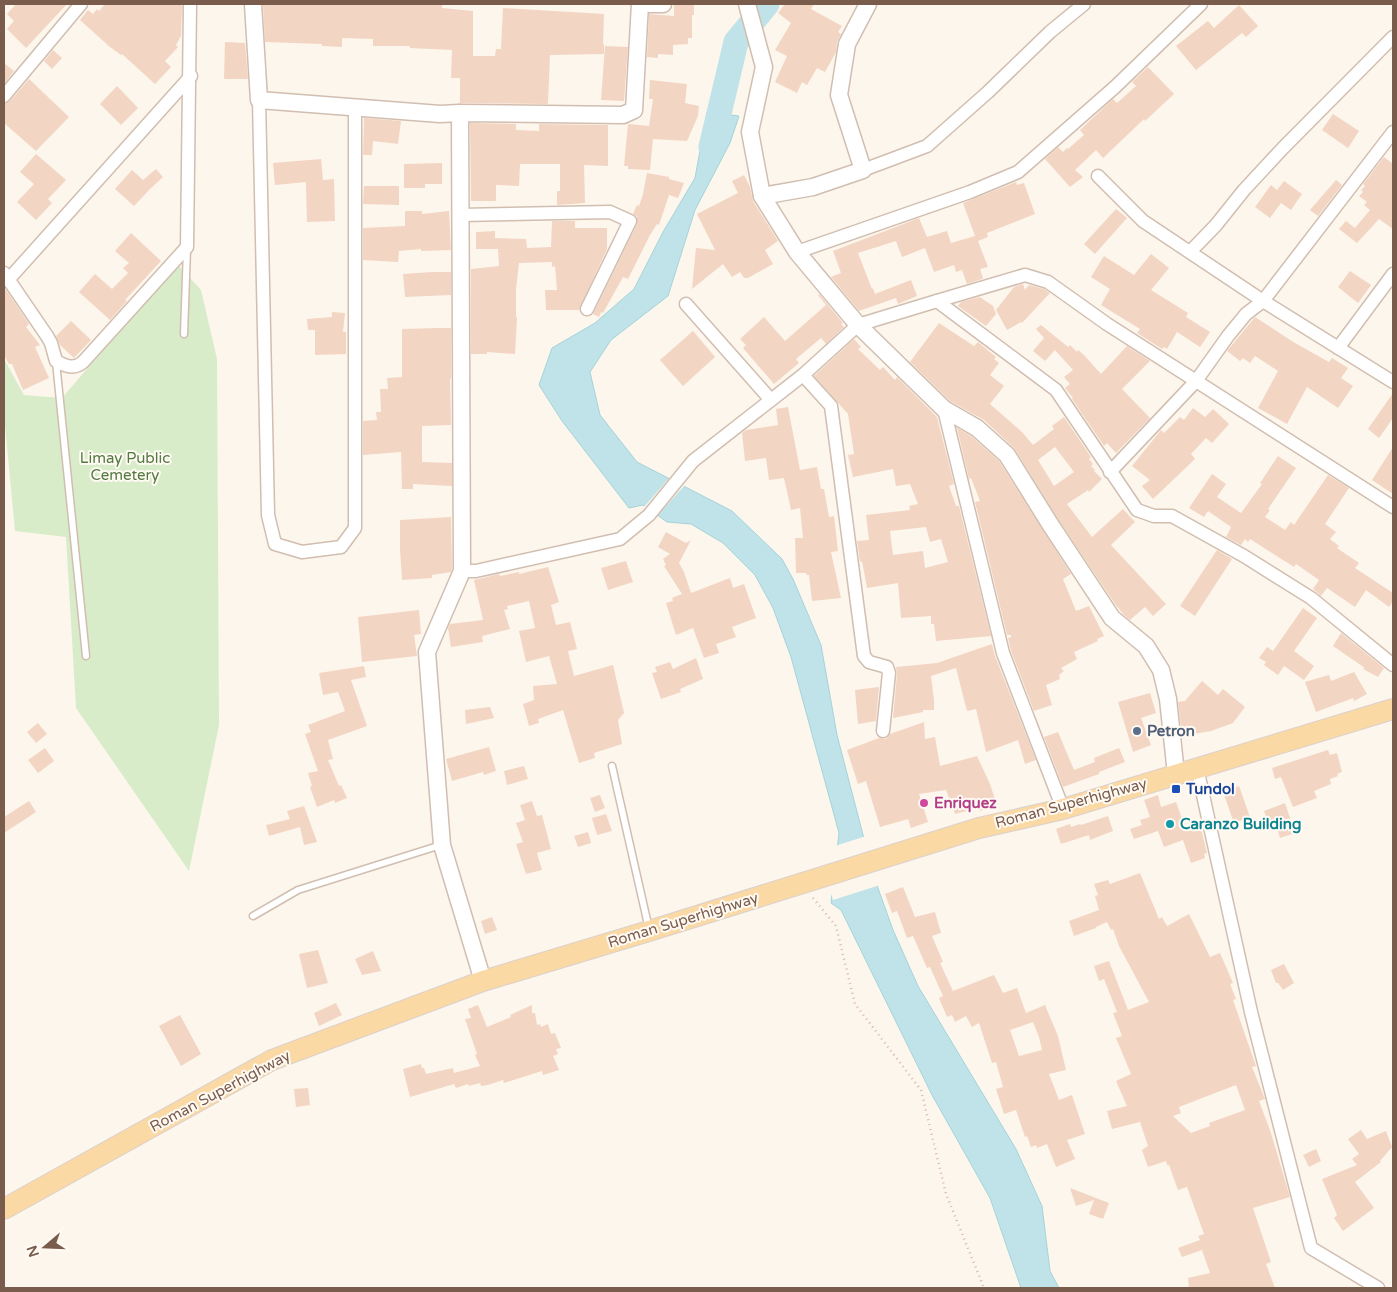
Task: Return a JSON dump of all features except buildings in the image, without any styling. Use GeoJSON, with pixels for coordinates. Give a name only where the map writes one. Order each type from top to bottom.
{"type":"FeatureCollection","features":[{"type":"Feature","properties":{"kind":"main road","name":"Roman Superhighway"},"geometry":{"type":"LineString","coordinates":[[4,1209],[272,1060],[483,981],[979,828],[1063,809],[1393,709]]}},
{"type":"Feature","properties":{"kind":"street"},"geometry":{"type":"LineString","coordinates":[[4,96],[81,4]]}},
{"type":"Feature","properties":{"kind":"street"},"geometry":{"type":"LineString","coordinates":[[191,76],[6,277],[47,336],[56,361],[70,367],[75,367],[83,362],[187,247],[191,76],[192,4]]}},
{"type":"Feature","properties":{"kind":"street"},"geometry":{"type":"LineString","coordinates":[[253,4],[259,100],[268,515],[275,544],[302,552],[341,547],[355,528],[355,108]]}},
{"type":"Feature","properties":{"kind":"street"},"geometry":{"type":"LineString","coordinates":[[259,100],[440,114],[623,115],[634,110],[640,4]]}},
{"type":"Feature","properties":{"kind":"street"},"geometry":{"type":"LineString","coordinates":[[747,4],[764,68],[750,132],[762,196],[797,252],[858,325],[944,409],[977,428],[1007,455],[1112,618],[1146,646],[1161,670],[1168,699],[1176,774]]}},
{"type":"Feature","properties":{"kind":"street"},"geometry":{"type":"LineString","coordinates":[[863,170],[839,95],[848,44],[868,4]]}},
{"type":"Feature","properties":{"kind":"street"},"geometry":{"type":"LineString","coordinates":[[762,196],[813,186],[927,146],[988,92],[1050,32],[1084,4]]}},
{"type":"Feature","properties":{"kind":"street"},"geometry":{"type":"LineString","coordinates":[[797,252],[962,195],[1018,172],[1115,87],[1201,4]]}},
{"type":"Feature","properties":{"kind":"street"},"geometry":{"type":"LineString","coordinates":[[1190,252],[1283,148],[1393,37]]}},
{"type":"Feature","properties":{"kind":"street"},"geometry":{"type":"LineString","coordinates":[[460,113],[462,570],[427,652],[442,845],[483,981]]}},
{"type":"Feature","properties":{"kind":"street"},"geometry":{"type":"LineString","coordinates":[[1110,472],[1196,381],[1246,314],[1263,301],[1393,132]]}},
{"type":"Feature","properties":{"kind":"street"},"geometry":{"type":"LineString","coordinates":[[1098,176],[1143,221],[1263,301],[1393,382]]}},
{"type":"Feature","properties":{"kind":"street"},"geometry":{"type":"LineString","coordinates":[[461,215],[610,212],[630,221],[587,309]]}},
{"type":"Feature","properties":{"kind":"street"},"geometry":{"type":"LineString","coordinates":[[1338,348],[1393,274]]}},
{"type":"Feature","properties":{"kind":"street"},"geometry":{"type":"LineString","coordinates":[[462,570],[476,571],[620,539],[649,515],[693,461],[804,375],[858,325],[1025,275],[1048,282],[1107,324],[1393,507]]}},
{"type":"Feature","properties":{"kind":"street"},"geometry":{"type":"LineString","coordinates":[[937,301],[1056,390],[1137,510],[1154,516],[1172,516],[1244,556],[1311,598],[1393,665]]}},
{"type":"Feature","properties":{"kind":"street"},"geometry":{"type":"LineString","coordinates":[[686,304],[771,400]]}},
{"type":"Feature","properties":{"kind":"street"},"geometry":{"type":"LineString","coordinates":[[804,375],[831,406],[864,656],[869,662],[887,667],[889,673],[883,731]]}},
{"type":"Feature","properties":{"kind":"street"},"geometry":{"type":"LineString","coordinates":[[944,409],[1003,653],[1063,809]]}},
{"type":"Feature","properties":{"kind":"street"},"geometry":{"type":"LineString","coordinates":[[1196,768],[1251,1012],[1312,1248],[1378,1288]]}},
{"type":"Feature","properties":{"kind":"lane"},"geometry":{"type":"LineString","coordinates":[[184,334],[187,247]]}},
{"type":"Feature","properties":{"kind":"lane"},"geometry":{"type":"LineString","coordinates":[[56,361],[86,656]]}},
{"type":"Feature","properties":{"kind":"lane"},"geometry":{"type":"LineString","coordinates":[[612,766],[650,931]]}},
{"type":"Feature","properties":{"kind":"lane"},"geometry":{"type":"LineString","coordinates":[[253,916],[298,890],[442,845]]}},
{"type":"Feature","properties":{"kind":"path"},"geometry":{"type":"LineString","coordinates":[[802,884],[836,926],[855,1004],[921,1090],[946,1194],[984,1288]]}},
{"type":"Feature","properties":{"kind":"green space","name":"Limay Public Cemetery"},"geometry":{"type":"Polygon","coordinates":[[[179,266],[201,290],[217,359],[219,725],[189,871],[76,708],[66,537],[15,531],[4,415],[4,359],[24,395],[62,398],[121,329],[179,266]]]}},
{"type":"Feature","properties":{"kind":"water"},"geometry":{"type":"Polygon","coordinates":[[[707,112],[739,116],[730,143],[695,210],[668,296],[611,340],[590,372],[600,415],[637,462],[732,511],[782,559],[793,579],[821,645],[837,735],[874,877],[893,930],[918,986],[1016,1149],[1042,1206],[1050,1271],[1059,1288],[1021,1288],[990,1198],[932,1095],[841,910],[831,903],[839,833],[791,657],[773,608],[755,575],[723,543],[691,524],[667,522],[643,505],[629,508],[562,421],[539,385],[552,348],[595,323],[634,289],[663,232],[695,178],[707,112]]]}},
{"type":"Feature","properties":{"kind":"pier"},"geometry":{"type":"Polygon","coordinates":[[[671,476],[686,484],[656,517],[643,508],[671,476]]]}},
{"type":"Feature","properties":{"kind":"pier"},"geometry":{"type":"Polygon","coordinates":[[[866,836],[880,885],[833,900],[830,890],[835,846],[866,836]]]}},
{"type":"Feature","properties":{"kind":"waterway"},"geometry":{"type":"LineString","coordinates":[[711,147],[736,42],[767,4]]}},
{"type":"Feature","properties":{"kind":"place","name":"Petron"},"geometry":{"type":"Point","coordinates":[1137,731]}},
{"type":"Feature","properties":{"kind":"place","name":"Tundol"},"geometry":{"type":"Point","coordinates":[1176,789]}},
{"type":"Feature","properties":{"kind":"place","name":"Enriquez"},"geometry":{"type":"Point","coordinates":[924,803]}},
{"type":"Feature","properties":{"kind":"place","name":"Caranzo Building"},"geometry":{"type":"Point","coordinates":[1170,824]}}]}
